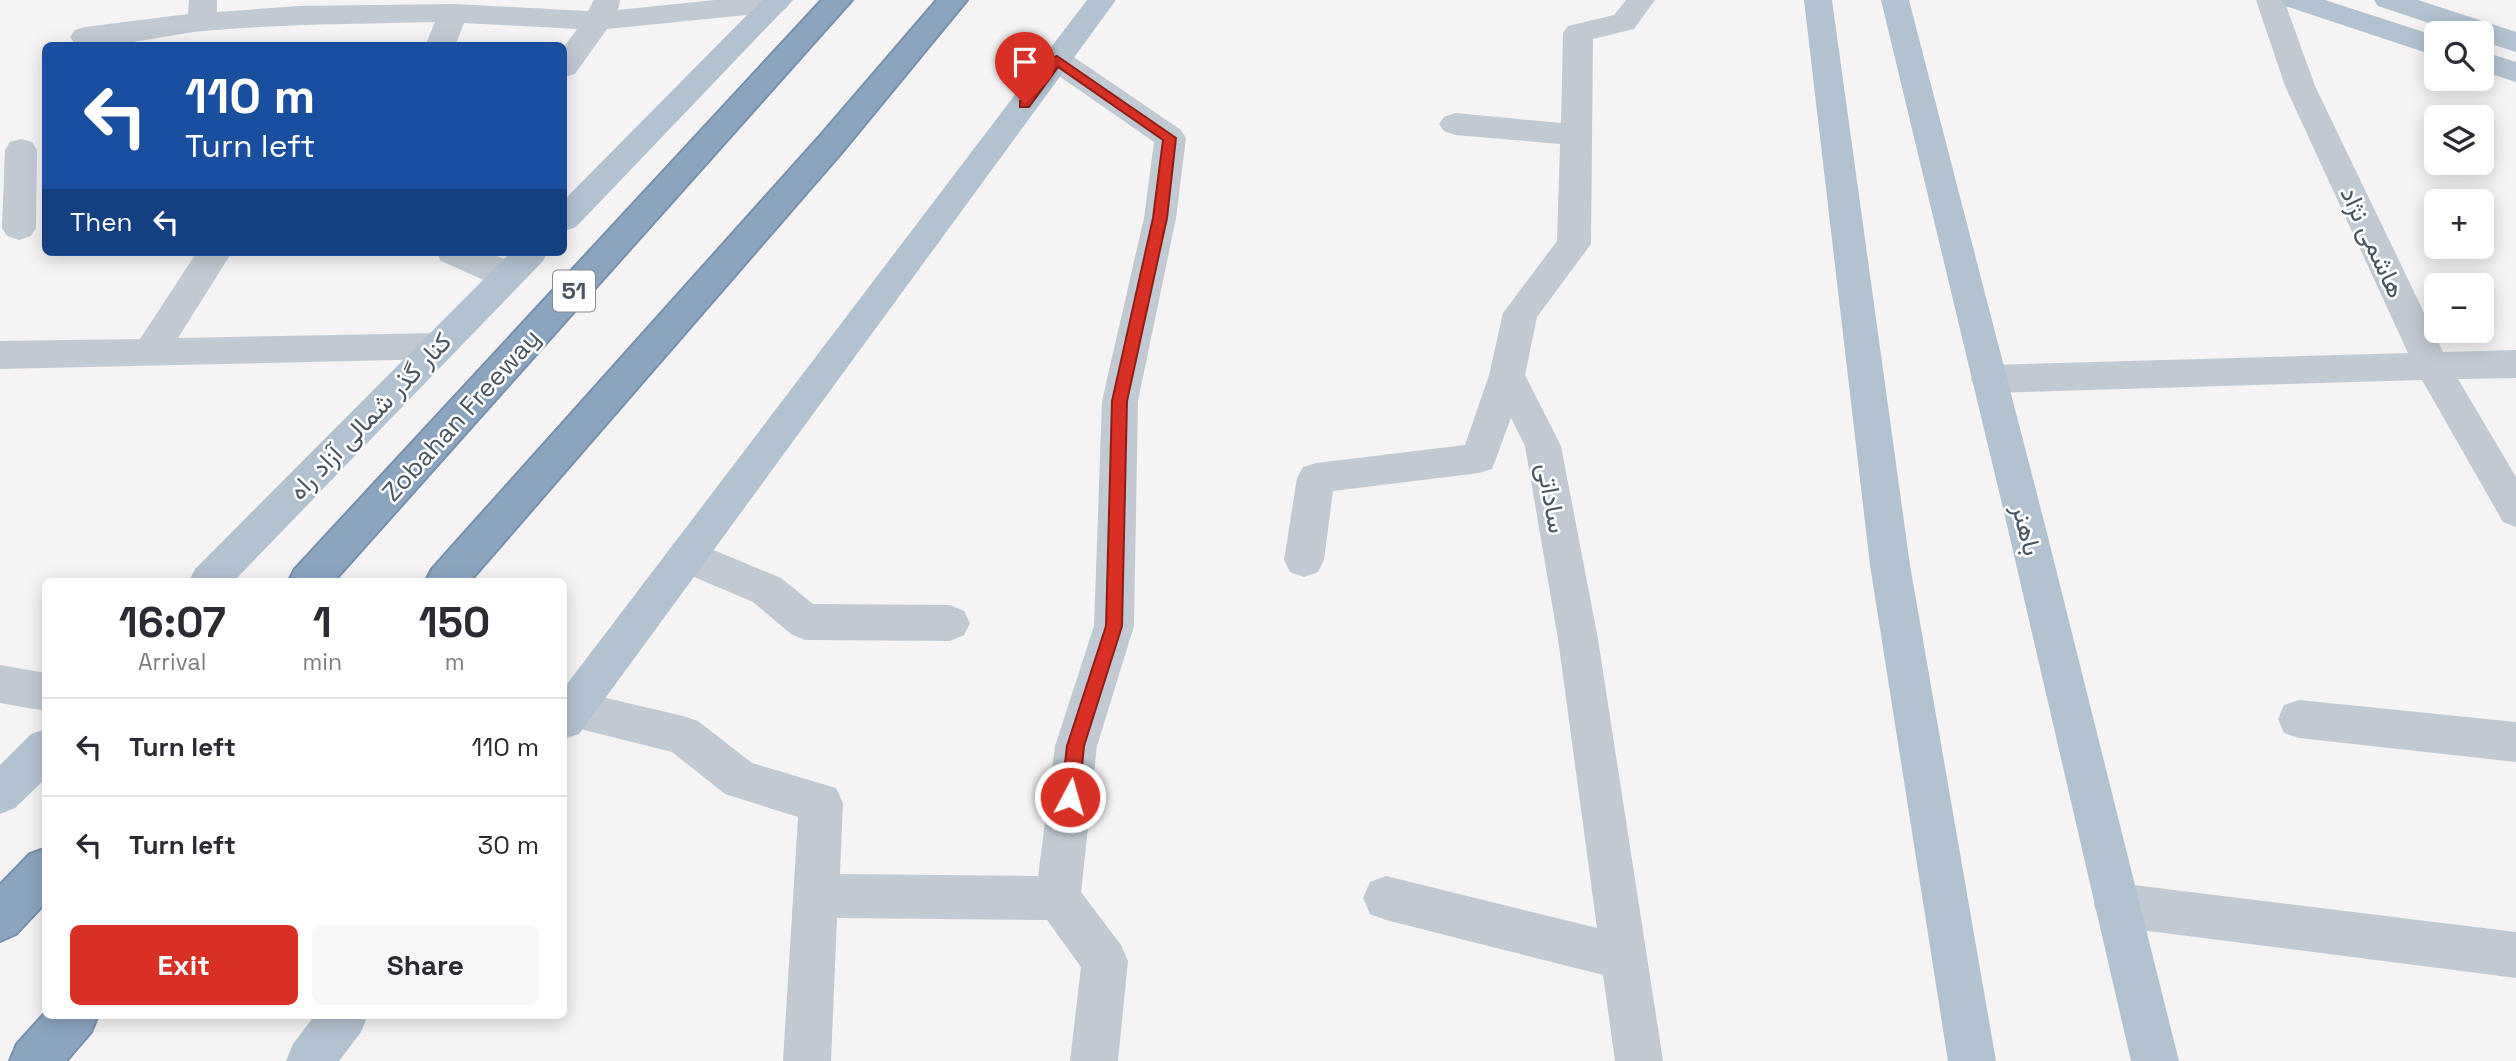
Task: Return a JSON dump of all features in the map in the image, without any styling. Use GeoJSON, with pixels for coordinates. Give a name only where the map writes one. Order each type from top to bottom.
{"type":"FeatureCollection","features":[{"type":"Feature","properties":{"kind":"highway","name":"Zobahan Freeway"},"geometry":{"type":"LineString","coordinates":[[312,578],[838,0]]}},
{"type":"Feature","properties":{"kind":"highway"},"geometry":{"type":"LineString","coordinates":[[449,578],[831,144],[953,0]]}},
{"type":"Feature","properties":{"kind":"highway"},"geometry":{"type":"LineString","coordinates":[[0,918],[42,873]]}},
{"type":"Feature","properties":{"kind":"highway"},"geometry":{"type":"LineString","coordinates":[[34,1061],[71,1019]]}},
{"type":"Feature","properties":{"kind":"main road"},"geometry":{"type":"LineString","coordinates":[[568,715],[1102,0]]}},
{"type":"Feature","properties":{"kind":"main road"},"geometry":{"type":"LineString","coordinates":[[1818,0],[1890,565],[1977,1050]]}},
{"type":"Feature","properties":{"kind":"main road","name":"باهنر"},"geometry":{"type":"LineString","coordinates":[[1895,0],[2155,1061]]}},
{"type":"Feature","properties":{"kind":"main road"},"geometry":{"type":"LineString","coordinates":[[2295,0],[2424,42]]}},
{"type":"Feature","properties":{"kind":"main road"},"geometry":{"type":"LineString","coordinates":[[2388,0],[2516,42]]}},
{"type":"Feature","properties":{"kind":"main road"},"geometry":{"type":"LineString","coordinates":[[567,216],[777,1]]}},
{"type":"Feature","properties":{"kind":"main road"},"geometry":{"type":"LineString","coordinates":[[2494,65],[2516,72]]}},
{"type":"Feature","properties":{"kind":"main road","name":"کنار گذر شمالی آزاد راه"},"geometry":{"type":"LineString","coordinates":[[212,578],[519,264]]}},
{"type":"Feature","properties":{"kind":"main road"},"geometry":{"type":"LineString","coordinates":[[0,794],[42,752]]}},
{"type":"Feature","properties":{"kind":"main road"},"geometry":{"type":"LineString","coordinates":[[310,1061],[341,1019]]}},
{"type":"Feature","properties":{"kind":"street"},"geometry":{"type":"LineString","coordinates":[[1304,560],[1316,478],[1479,457],[1507,375],[1520,313],[1574,243],[1578,33],[1624,22],[1641,0]]}},
{"type":"Feature","properties":{"kind":"street","name":"هاشمی نژاد"},"geometry":{"type":"LineString","coordinates":[[2270,0],[2300,86],[2432,366],[2516,511]]}},
{"type":"Feature","properties":{"kind":"street"},"geometry":{"type":"LineString","coordinates":[[85,37],[202,11],[299,15],[385,7],[454,13],[603,11],[777,1]]}},
{"type":"Feature","properties":{"kind":"street"},"geometry":{"type":"LineString","coordinates":[[567,63],[603,11]]}},
{"type":"Feature","properties":{"kind":"street"},"geometry":{"type":"LineString","coordinates":[[442,42],[454,13]]}},
{"type":"Feature","properties":{"kind":"street"},"geometry":{"type":"LineString","coordinates":[[1057,60],[1170,138],[1160,218],[1119,401],[1114,626],[1076,746],[1058,898],[1105,961],[1094,1061]]}},
{"type":"Feature","properties":{"kind":"street"},"geometry":{"type":"LineString","coordinates":[[1455,124],[1577,135]]}},
{"type":"Feature","properties":{"kind":"street"},"geometry":{"type":"LineString","coordinates":[[21,150],[22,229]]}},
{"type":"Feature","properties":{"kind":"street"},"geometry":{"type":"LineString","coordinates":[[150,352],[212,256]]}},
{"type":"Feature","properties":{"kind":"street"},"geometry":{"type":"LineString","coordinates":[[475,256],[519,264]]}},
{"type":"Feature","properties":{"kind":"street"},"geometry":{"type":"LineString","coordinates":[[0,355],[439,346]]}},
{"type":"Feature","properties":{"kind":"street"},"geometry":{"type":"LineString","coordinates":[[1989,379],[2516,364]]}},
{"type":"Feature","properties":{"kind":"street","name":"ساداتی"},"geometry":{"type":"LineString","coordinates":[[1507,375],[1543,446],[1578,639],[1639,1061]]}},
{"type":"Feature","properties":{"kind":"street"},"geometry":{"type":"LineString","coordinates":[[687,556],[768,590],[805,622],[950,623]]}},
{"type":"Feature","properties":{"kind":"street"},"geometry":{"type":"LineString","coordinates":[[0,684],[42,691]]}},
{"type":"Feature","properties":{"kind":"street"},"geometry":{"type":"LineString","coordinates":[[568,715],[683,735],[740,780],[821,803],[807,1061]]}},
{"type":"Feature","properties":{"kind":"street"},"geometry":{"type":"LineString","coordinates":[[2299,719],[2516,742]]}},
{"type":"Feature","properties":{"kind":"street"},"geometry":{"type":"LineString","coordinates":[[816,897],[1058,898]]}},
{"type":"Feature","properties":{"kind":"street"},"geometry":{"type":"LineString","coordinates":[[1386,898],[1622,957]]}},
{"type":"Feature","properties":{"kind":"street"},"geometry":{"type":"LineString","coordinates":[[2118,905],[2516,955]]}},
{"type":"Feature","properties":{"kind":"route"},"geometry":{"type":"LineString","coordinates":[[1025,104],[1057,60],[1170,138],[1160,218],[1119,401],[1114,626],[1076,746],[1070,797]]}}]}
